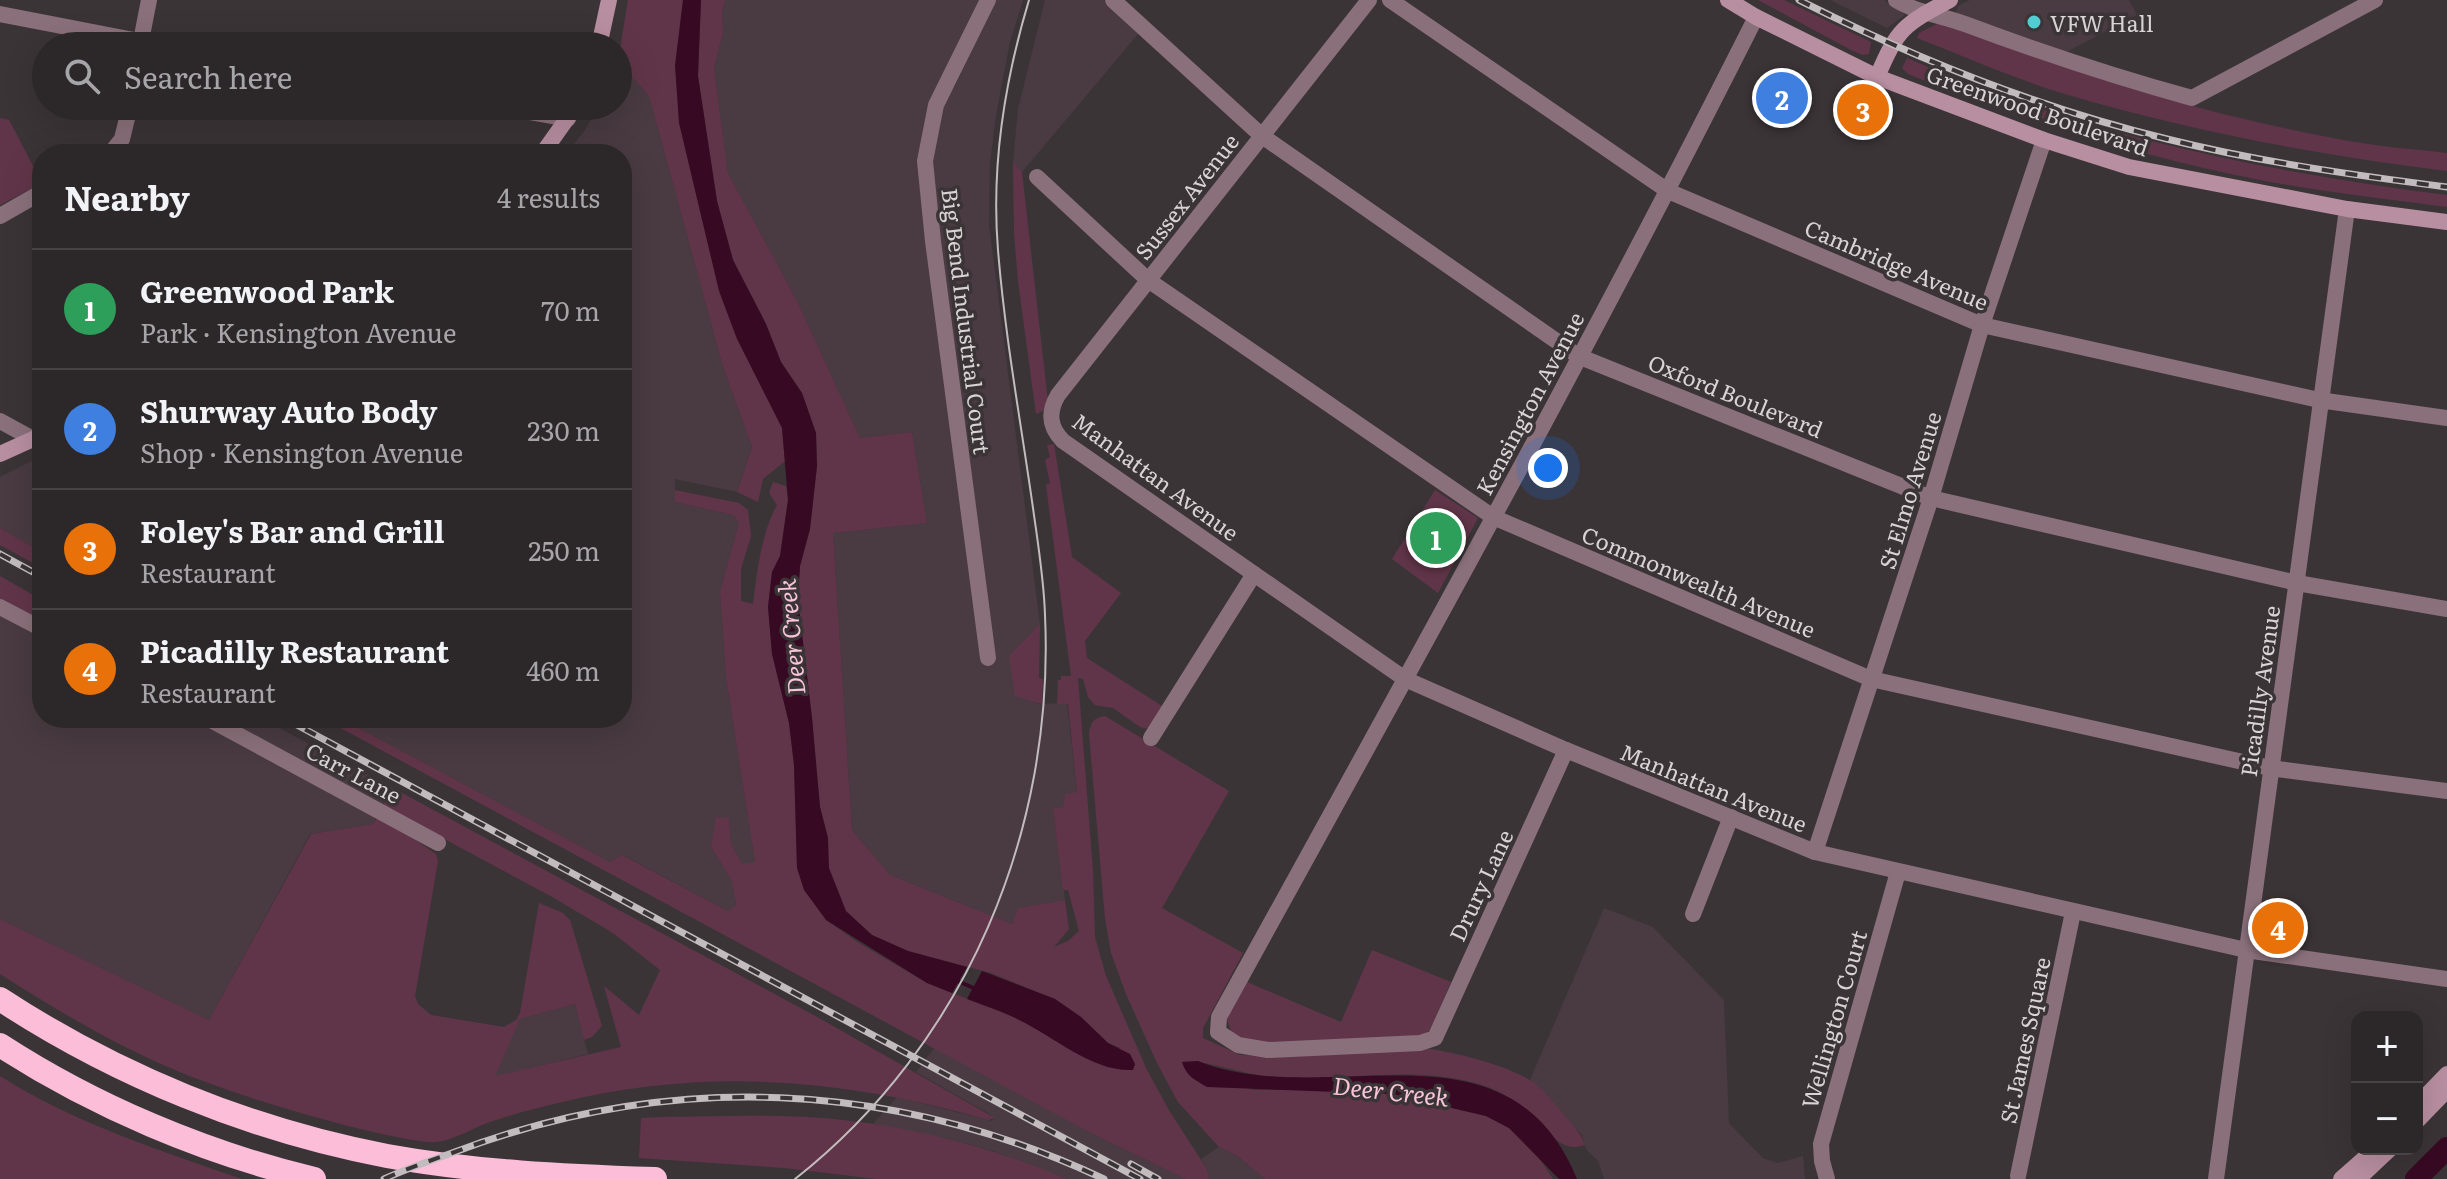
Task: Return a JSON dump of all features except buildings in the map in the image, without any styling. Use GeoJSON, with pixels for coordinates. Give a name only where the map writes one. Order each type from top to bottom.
{"type":"FeatureCollection","features":[{"type":"Feature","properties":{"kind":"highway"},"geometry":{"type":"LineString","coordinates":[[0,999],[85,1049],[147,1079],[210,1106],[274,1128],[348,1148],[431,1162],[517,1172],[655,1179]]}},
{"type":"Feature","properties":{"kind":"highway"},"geometry":{"type":"LineString","coordinates":[[0,1045],[74,1088],[138,1118],[202,1144],[305,1177]]}},
{"type":"Feature","properties":{"kind":"street"},"geometry":{"type":"LineString","coordinates":[[142,32],[149,0]]}},
{"type":"Feature","properties":{"kind":"street"},"geometry":{"type":"LineString","coordinates":[[602,32],[609,0]]}},
{"type":"Feature","properties":{"kind":"street","name":"Big Bend Industrial Court"},"geometry":{"type":"LineString","coordinates":[[988,0],[936,105],[925,161],[988,658]]}},
{"type":"Feature","properties":{"kind":"street","name":"Oxford Boulevard"},"geometry":{"type":"LineString","coordinates":[[1113,0],[1262,136],[1578,356],[1931,498],[2297,583],[2447,609]]}},
{"type":"Feature","properties":{"kind":"street","name":"Sussex Avenue"},"geometry":{"type":"LineString","coordinates":[[1052,425],[1051,411],[1058,395],[1369,0]]}},
{"type":"Feature","properties":{"kind":"street","name":"Cambridge Avenue"},"geometry":{"type":"LineString","coordinates":[[1390,0],[1668,191],[1982,325],[2319,400],[2447,418]]}},
{"type":"Feature","properties":{"kind":"street","name":"Greenwood Boulevard"},"geometry":{"type":"LineString","coordinates":[[1728,0],[1877,77],[2044,140],[2129,167],[2347,209],[2447,222]]}},
{"type":"Feature","properties":{"kind":"street"},"geometry":{"type":"LineString","coordinates":[[1896,0],[1909,8],[1955,20],[2051,56],[2192,98],[2375,0]]}},
{"type":"Feature","properties":{"kind":"street"},"geometry":{"type":"LineString","coordinates":[[1877,77],[1895,37],[1906,26],[1950,0]]}},
{"type":"Feature","properties":{"kind":"street"},"geometry":{"type":"LineString","coordinates":[[0,14],[84,32]]}},
{"type":"Feature","properties":{"kind":"street","name":"Kensington Avenue"},"geometry":{"type":"LineString","coordinates":[[1435,1038],[1420,1043],[1268,1050],[1229,1041],[1218,1032],[1219,1017],[1493,517],[1668,191],[1756,17]]}},
{"type":"Feature","properties":{"kind":"street"},"geometry":{"type":"LineString","coordinates":[[118,144],[127,120]]}},
{"type":"Feature","properties":{"kind":"street"},"geometry":{"type":"LineString","coordinates":[[549,144],[566,120]]}},
{"type":"Feature","properties":{"kind":"street","name":"St Elmo Avenue"},"geometry":{"type":"LineString","coordinates":[[1815,852],[2044,140]]}},
{"type":"Feature","properties":{"kind":"street","name":"Commonwealth Avenue"},"geometry":{"type":"LineString","coordinates":[[1037,177],[1148,280],[1493,517],[1871,679],[2270,768],[2447,791]]}},
{"type":"Feature","properties":{"kind":"street"},"geometry":{"type":"LineString","coordinates":[[0,216],[32,198]]}},
{"type":"Feature","properties":{"kind":"street","name":"Picadilly Avenue"},"geometry":{"type":"LineString","coordinates":[[2216,1179],[2347,209]]}},
{"type":"Feature","properties":{"kind":"street"},"geometry":{"type":"LineString","coordinates":[[0,421],[32,434]]}},
{"type":"Feature","properties":{"kind":"street","name":"Manhattan Avenue"},"geometry":{"type":"LineString","coordinates":[[1052,425],[1063,441],[1405,679],[1566,750],[1815,852],[2246,950],[2447,979]]}},
{"type":"Feature","properties":{"kind":"street"},"geometry":{"type":"LineString","coordinates":[[0,454],[32,440]]}},
{"type":"Feature","properties":{"kind":"street"},"geometry":{"type":"LineString","coordinates":[[1151,738],[1254,574]]}},
{"type":"Feature","properties":{"kind":"street"},"geometry":{"type":"LineString","coordinates":[[0,607],[32,624]]}},
{"type":"Feature","properties":{"kind":"street","name":"Carr Lane"},"geometry":{"type":"LineString","coordinates":[[225,728],[438,843]]}},
{"type":"Feature","properties":{"kind":"street","name":"Drury Lane"},"geometry":{"type":"LineString","coordinates":[[1435,1038],[1566,750]]}},
{"type":"Feature","properties":{"kind":"street"},"geometry":{"type":"LineString","coordinates":[[1693,914],[1731,817]]}},
{"type":"Feature","properties":{"kind":"street","name":"Wellington Court"},"geometry":{"type":"LineString","coordinates":[[1827,1179],[1821,1144],[1898,872]]}},
{"type":"Feature","properties":{"kind":"street","name":"St James Square"},"geometry":{"type":"LineString","coordinates":[[2018,1176],[2073,912]]}},
{"type":"Feature","properties":{"kind":"street"},"geometry":{"type":"LineString","coordinates":[[2423,1099],[2447,1074]]}},
{"type":"Feature","properties":{"kind":"street"},"geometry":{"type":"LineString","coordinates":[[2423,1115],[2447,1090]]}},
{"type":"Feature","properties":{"kind":"street"},"geometry":{"type":"LineString","coordinates":[[2341,1179],[2368,1155]]}},
{"type":"Feature","properties":{"kind":"street"},"geometry":{"type":"LineString","coordinates":[[2358,1179],[2384,1155]]}},
{"type":"Feature","properties":{"kind":"shaded area"},"geometry":{"type":"Polygon","coordinates":[[[628,0],[683,0],[675,66],[767,394],[782,428],[785,461],[763,479],[758,502],[737,492],[752,447],[723,367],[649,96],[632,77],[632,32],[623,32],[628,0]]]}},
{"type":"Feature","properties":{"kind":"shaded area"},"geometry":{"type":"Polygon","coordinates":[[[701,0],[725,0],[723,33],[714,68],[728,173],[797,301],[860,438],[912,432],[927,523],[833,533],[852,830],[890,875],[1012,924],[1018,908],[1065,900],[1069,929],[1054,947],[1068,941],[1079,931],[1068,890],[1063,890],[1053,808],[1064,807],[1065,794],[1077,792],[1068,704],[1057,704],[1058,680],[1061,676],[1071,676],[1046,485],[1050,483],[1045,460],[1050,457],[1047,445],[1054,444],[1072,557],[1121,593],[1085,641],[1087,658],[1162,706],[1149,729],[1140,727],[1113,708],[1095,705],[1088,697],[1083,679],[1078,678],[1095,937],[1106,976],[1147,1070],[1207,1169],[1209,1179],[1185,1179],[1087,1131],[341,728],[359,728],[610,862],[622,855],[728,911],[736,905],[732,881],[711,847],[716,817],[729,818],[731,844],[742,864],[755,862],[726,677],[720,592],[739,523],[733,515],[675,502],[675,490],[739,503],[748,510],[751,536],[741,569],[741,601],[753,604],[763,541],[777,505],[769,493],[773,482],[786,486],[788,500],[780,556],[772,572],[768,607],[772,654],[789,723],[794,765],[797,868],[826,920],[927,983],[1019,1019],[1088,1058],[1121,1048],[1108,1043],[1081,1017],[1055,999],[991,973],[908,951],[872,935],[846,912],[841,902],[828,868],[828,838],[820,807],[797,599],[800,566],[810,529],[817,466],[816,433],[802,393],[781,362],[766,324],[733,260],[717,201],[698,76],[701,0]]]}},
{"type":"Feature","properties":{"kind":"shaded area"},"geometry":{"type":"Polygon","coordinates":[[[725,0],[980,0],[940,91],[954,88],[995,0],[1023,0],[1010,42],[996,115],[990,164],[989,224],[1040,624],[1009,657],[1039,704],[1067,703],[1077,792],[1065,807],[1053,808],[1065,900],[1019,908],[1012,924],[890,875],[852,830],[833,533],[927,523],[912,432],[860,438],[797,301],[728,173],[714,68],[723,33],[725,0]]]}},
{"type":"Feature","properties":{"kind":"shaded area"},"geometry":{"type":"Polygon","coordinates":[[[1045,0],[1103,0],[1139,33],[1022,172],[1013,162],[1018,109],[1045,0]]]}},
{"type":"Feature","properties":{"kind":"shaded area"},"geometry":{"type":"Polygon","coordinates":[[[1758,0],[1784,0],[1871,42],[1869,54],[1853,51],[1758,0]]]}},
{"type":"Feature","properties":{"kind":"shaded area"},"geometry":{"type":"Polygon","coordinates":[[[1830,0],[1884,0],[1905,15],[1887,28],[1830,0]]]}},
{"type":"Feature","properties":{"kind":"shaded area"},"geometry":{"type":"Polygon","coordinates":[[[1970,0],[2129,0],[2137,15],[2061,55],[1959,16],[1956,12],[1958,6],[1970,0]]]}},
{"type":"Feature","properties":{"kind":"shaded area"},"geometry":{"type":"Polygon","coordinates":[[[1941,22],[2087,74],[2237,117],[2352,141],[2447,153],[2447,171],[2254,140],[2065,94],[1917,38],[1919,33],[1941,22]]]}},
{"type":"Feature","properties":{"kind":"shaded area"},"geometry":{"type":"Polygon","coordinates":[[[1907,58],[1972,85],[2104,128],[2240,161],[2447,195],[2447,207],[2265,181],[2129,149],[1995,107],[1908,74],[1902,68],[1907,58]]]}},
{"type":"Feature","properties":{"kind":"shaded area"},"geometry":{"type":"Polygon","coordinates":[[[632,77],[649,96],[723,367],[752,447],[737,492],[675,479],[675,502],[733,515],[739,523],[720,593],[726,677],[755,862],[742,865],[731,844],[729,818],[711,847],[732,881],[736,905],[728,911],[623,855],[610,862],[359,728],[632,728],[632,144],[574,144],[590,120],[632,120],[632,77]]]}},
{"type":"Feature","properties":{"kind":"shaded area"},"geometry":{"type":"Polygon","coordinates":[[[0,118],[9,120],[32,164],[32,188],[0,205],[0,118]]]}},
{"type":"Feature","properties":{"kind":"shaded area"},"geometry":{"type":"Polygon","coordinates":[[[1013,162],[1022,172],[1048,402],[1043,411],[1036,414],[1018,281],[1013,162]]]}},
{"type":"Feature","properties":{"kind":"shaded area"},"geometry":{"type":"Polygon","coordinates":[[[32,461],[32,546],[0,528],[0,477],[32,461]]]}},
{"type":"Feature","properties":{"kind":"shaded area"},"geometry":{"type":"Polygon","coordinates":[[[1435,490],[1478,518],[1438,593],[1392,559],[1435,490]]]}},
{"type":"Feature","properties":{"kind":"shaded area"},"geometry":{"type":"Polygon","coordinates":[[[0,528],[32,546],[32,563],[0,545],[0,528]]]}},
{"type":"Feature","properties":{"kind":"shaded area"},"geometry":{"type":"Polygon","coordinates":[[[0,576],[32,594],[32,619],[0,601],[0,576]]]}},
{"type":"Feature","properties":{"kind":"shaded area"},"geometry":{"type":"Polygon","coordinates":[[[0,615],[32,633],[32,728],[279,728],[391,787],[373,824],[310,834],[209,1020],[0,919],[0,615]]]}},
{"type":"Feature","properties":{"kind":"shaded area"},"geometry":{"type":"Polygon","coordinates":[[[1040,624],[1042,704],[1015,696],[1009,656],[1040,624]]]}},
{"type":"Feature","properties":{"kind":"shaded area"},"geometry":{"type":"Polygon","coordinates":[[[1105,716],[1229,791],[1162,908],[1243,953],[1203,1028],[1203,1038],[1240,1055],[1425,1048],[1478,1059],[1517,1073],[1538,1086],[1576,1129],[1585,1145],[1563,1144],[1512,1100],[1491,1088],[1459,1079],[1404,1074],[1293,1078],[1182,1062],[1253,1090],[1312,1089],[1392,1094],[1486,1116],[1509,1128],[1535,1152],[1553,1179],[1265,1179],[1236,1155],[1219,1147],[1178,1102],[1157,1063],[1111,953],[1105,918],[1089,734],[1093,721],[1105,716]]]}},
{"type":"Feature","properties":{"kind":"shaded area"},"geometry":{"type":"Polygon","coordinates":[[[391,787],[819,1018],[995,1118],[988,1120],[934,1106],[827,1087],[720,1081],[613,1092],[517,1114],[444,1141],[419,1141],[293,1111],[177,1071],[99,1033],[0,974],[0,919],[209,1020],[311,834],[373,824],[379,815],[436,854],[438,861],[415,996],[418,1004],[431,1015],[504,1027],[516,1020],[520,1013],[539,903],[563,913],[570,920],[602,1026],[592,1037],[584,1040],[575,1004],[520,1019],[495,1076],[621,1047],[604,986],[639,1015],[660,970],[613,933],[554,898],[383,806],[391,787]]]}},
{"type":"Feature","properties":{"kind":"shaded area"},"geometry":{"type":"Polygon","coordinates":[[[1604,908],[1653,927],[1724,1000],[1729,1123],[1763,1158],[1778,1163],[1803,1156],[1805,1179],[1604,1179],[1598,1161],[1586,1149],[1582,1135],[1530,1080],[1604,908]]]}},
{"type":"Feature","properties":{"kind":"shaded area"},"geometry":{"type":"Polygon","coordinates":[[[1372,950],[1451,982],[1430,1030],[1419,1037],[1270,1045],[1243,1041],[1232,1033],[1227,1020],[1247,982],[1341,1022],[1372,950]]]}},
{"type":"Feature","properties":{"kind":"shaded area"},"geometry":{"type":"Polygon","coordinates":[[[575,1004],[588,1054],[493,1077],[520,1019],[575,1004]]]}},
{"type":"Feature","properties":{"kind":"shaded area"},"geometry":{"type":"Polygon","coordinates":[[[935,1047],[1087,1131],[1185,1179],[1067,1179],[996,1152],[950,1139],[873,1124],[897,1097],[992,1121],[994,1118],[988,1113],[916,1072],[935,1047]]]}},
{"type":"Feature","properties":{"kind":"shaded area"},"geometry":{"type":"Polygon","coordinates":[[[0,1076],[87,1121],[242,1179],[0,1179],[0,1076]]]}},
{"type":"Feature","properties":{"kind":"shaded area"},"geometry":{"type":"Polygon","coordinates":[[[797,1117],[900,1128],[1013,1158],[1067,1179],[877,1179],[784,1168],[639,1158],[641,1118],[797,1117]]]}},
{"type":"Feature","properties":{"kind":"shaded area"},"geometry":{"type":"Polygon","coordinates":[[[1219,1147],[1236,1155],[1265,1179],[1209,1179],[1201,1159],[1219,1147]]]}},
{"type":"Feature","properties":{"kind":"water"},"geometry":{"type":"Polygon","coordinates":[[[683,0],[701,0],[698,76],[717,201],[733,260],[766,324],[781,362],[802,393],[816,433],[817,466],[810,529],[800,566],[798,599],[820,807],[828,838],[829,868],[846,911],[872,935],[908,951],[967,967],[952,993],[927,983],[826,920],[804,890],[797,868],[794,765],[789,723],[772,654],[768,607],[772,572],[780,556],[788,500],[782,428],[737,339],[719,291],[679,123],[675,66],[683,0]]]}},
{"type":"Feature","properties":{"kind":"water"},"geometry":{"type":"Polygon","coordinates":[[[982,971],[1055,999],[1081,1017],[1108,1043],[1130,1054],[1135,1064],[1133,1070],[1088,1060],[1033,1027],[967,999],[982,971]]]}},
{"type":"Feature","properties":{"kind":"water"},"geometry":{"type":"Polygon","coordinates":[[[1198,1061],[1248,1074],[1410,1076],[1460,1081],[1506,1096],[1546,1127],[1577,1179],[1559,1179],[1509,1128],[1486,1116],[1392,1094],[1207,1087],[1189,1074],[1182,1062],[1198,1061]]]}},
{"type":"Feature","properties":{"kind":"waterway","name":"Deer Creek"},"geometry":{"type":"LineString","coordinates":[[955,980],[976,989]]}},
{"type":"Feature","properties":{"kind":"waterway"},"geometry":{"type":"LineString","coordinates":[[2416,1179],[2447,1148]]}},
{"type":"Feature","properties":{"kind":"tram line"},"geometry":{"type":"LineString","coordinates":[[795,1179],[855,1125],[908,1064],[952,998],[988,927],[1015,853],[1034,775],[1044,696],[1045,615],[1039,548],[1005,315],[996,218],[1002,124],[1013,61],[1029,0]]}},
{"type":"Feature","properties":{"kind":"railway"},"geometry":{"type":"LineString","coordinates":[[1799,0],[1933,62],[2025,97],[2119,127],[2271,161],[2447,187]]}},
{"type":"Feature","properties":{"kind":"railway"},"geometry":{"type":"LineString","coordinates":[[0,554],[32,572]]}},
{"type":"Feature","properties":{"kind":"railway"},"geometry":{"type":"LineString","coordinates":[[303,728],[1140,1179]]}},
{"type":"Feature","properties":{"kind":"railway"},"geometry":{"type":"LineString","coordinates":[[384,1179],[534,1126],[616,1108],[698,1099],[781,1098],[862,1105],[944,1122],[1024,1146],[1104,1179]]}},
{"type":"Feature","properties":{"kind":"railway"},"geometry":{"type":"LineString","coordinates":[[1131,1164],[1158,1179]]}},
{"type":"Feature","properties":{"kind":"place","name":"VFW Hall"},"geometry":{"type":"Point","coordinates":[2034,22]}},
{"type":"Feature","properties":{"kind":"place","name":"Shurway Auto Body"},"geometry":{"type":"Point","coordinates":[1782,98]}},
{"type":"Feature","properties":{"kind":"place","name":"Foley's Bar and Grill"},"geometry":{"type":"Point","coordinates":[1863,110]}},
{"type":"Feature","properties":{"kind":"place","name":"Greenwood Park"},"geometry":{"type":"Point","coordinates":[1436,538]}},
{"type":"Feature","properties":{"kind":"place","name":"Picadilly Restaurant"},"geometry":{"type":"Point","coordinates":[2278,928]}}]}
